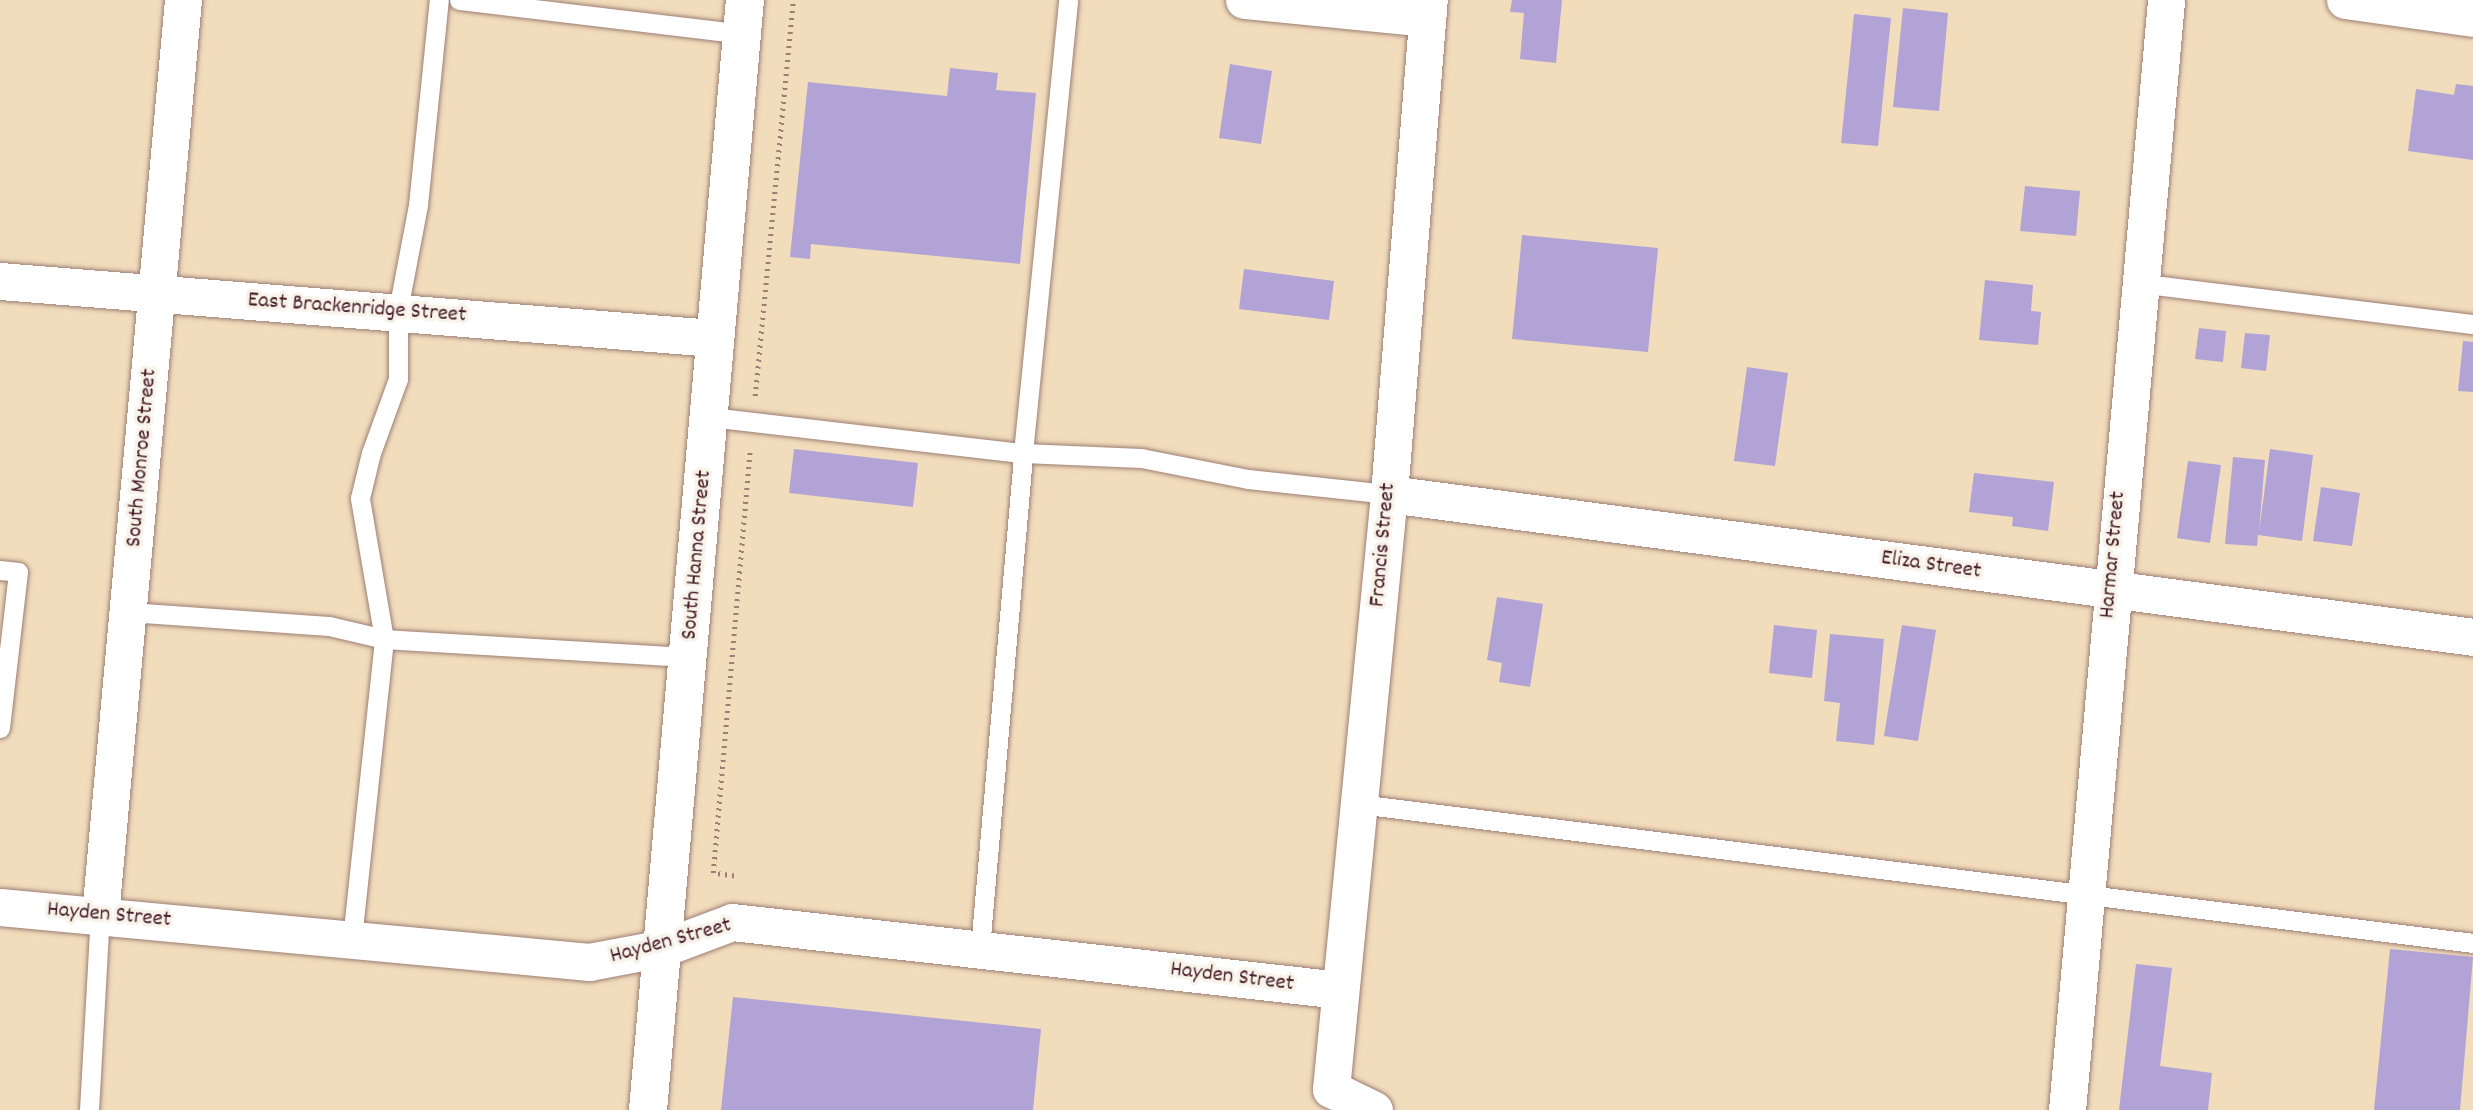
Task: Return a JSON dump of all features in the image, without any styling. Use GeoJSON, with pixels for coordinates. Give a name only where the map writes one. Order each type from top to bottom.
{"type":"FeatureCollection","features":[{"type":"Feature","properties":{"kind":"street","name":"South Monroe Street"},"geometry":{"type":"LineString","coordinates":[[100,915],[183,0]]}},
{"type":"Feature","properties":{"kind":"street"},"geometry":{"type":"LineString","coordinates":[[1244,0],[1428,9]]}},
{"type":"Feature","properties":{"kind":"street","name":"Harmar Street"},"geometry":{"type":"LineString","coordinates":[[2067,1110],[2165,0]]}},
{"type":"Feature","properties":{"kind":"street"},"geometry":{"type":"LineString","coordinates":[[2345,0],[2473,18]]}},
{"type":"Feature","properties":{"kind":"street","name":"Francis Street"},"geometry":{"type":"LineString","coordinates":[[1374,1110],[1331,1089],[1389,494],[1428,9]]}},
{"type":"Feature","properties":{"kind":"street","name":"South Hanna Street"},"geometry":{"type":"LineString","coordinates":[[648,1110],[710,417],[713,338],[744,17]]}},
{"type":"Feature","properties":{"kind":"street","name":"East Brackenridge Street"},"geometry":{"type":"LineString","coordinates":[[0,281],[158,297],[398,310],[713,338]]}},
{"type":"Feature","properties":{"kind":"street","name":"Eliza Street"},"geometry":{"type":"LineString","coordinates":[[1389,494],[2473,637]]}},
{"type":"Feature","properties":{"kind":"street","name":"Hayden Street"},"geometry":{"type":"LineString","coordinates":[[0,907],[589,962],[663,948],[732,922],[1340,990]]}},
{"type":"Feature","properties":{"kind":"lane"},"geometry":{"type":"LineString","coordinates":[[352,939],[384,639],[360,498],[370,453],[398,379],[398,310],[418,205],[439,0]]}},
{"type":"Feature","properties":{"kind":"lane"},"geometry":{"type":"LineString","coordinates":[[459,0],[744,17]]}},
{"type":"Feature","properties":{"kind":"lane"},"geometry":{"type":"LineString","coordinates":[[981,948],[1023,453],[1068,0]]}},
{"type":"Feature","properties":{"kind":"lane"},"geometry":{"type":"LineString","coordinates":[[2138,283],[2473,324]]}},
{"type":"Feature","properties":{"kind":"lane"},"geometry":{"type":"LineString","coordinates":[[710,417],[1023,453],[1141,458],[1272,482],[1389,494]]}},
{"type":"Feature","properties":{"kind":"lane"},"geometry":{"type":"LineString","coordinates":[[0,570],[18,572],[0,728]]}},
{"type":"Feature","properties":{"kind":"lane"},"geometry":{"type":"LineString","coordinates":[[128,612],[329,626],[384,639],[689,657]]}},
{"type":"Feature","properties":{"kind":"lane"},"geometry":{"type":"LineString","coordinates":[[1359,804],[2473,943]]}},
{"type":"Feature","properties":{"kind":"lane"},"geometry":{"type":"LineString","coordinates":[[89,1110],[100,915]]}},
{"type":"Feature","properties":{"kind":"building"},"geometry":{"type":"Polygon","coordinates":[[[1512,0],[1562,0],[1556,63],[1520,59],[1524,13],[1510,12],[1512,0]]]}},
{"type":"Feature","properties":{"kind":"building"},"geometry":{"type":"Polygon","coordinates":[[[1903,8],[1948,13],[1939,111],[1893,107],[1903,8]]]}},
{"type":"Feature","properties":{"kind":"building"},"geometry":{"type":"Polygon","coordinates":[[[1854,14],[1891,18],[1878,146],[1841,143],[1854,14]]]}},
{"type":"Feature","properties":{"kind":"building"},"geometry":{"type":"Polygon","coordinates":[[[1230,64],[1272,71],[1261,144],[1219,138],[1230,64]]]}},
{"type":"Feature","properties":{"kind":"building"},"geometry":{"type":"Polygon","coordinates":[[[950,68],[998,73],[996,90],[1036,93],[1020,264],[811,244],[810,259],[790,257],[808,82],[947,96],[950,68]]]}},
{"type":"Feature","properties":{"kind":"building"},"geometry":{"type":"Polygon","coordinates":[[[2456,84],[2473,86],[2473,160],[2408,151],[2416,89],[2454,95],[2456,84]]]}},
{"type":"Feature","properties":{"kind":"building"},"geometry":{"type":"Polygon","coordinates":[[[2025,186],[2080,191],[2076,236],[2020,231],[2025,186]]]}},
{"type":"Feature","properties":{"kind":"building"},"geometry":{"type":"Polygon","coordinates":[[[1522,235],[1658,248],[1648,352],[1512,339],[1522,235]]]}},
{"type":"Feature","properties":{"kind":"building"},"geometry":{"type":"Polygon","coordinates":[[[1244,269],[1334,281],[1329,320],[1239,309],[1244,269]]]}},
{"type":"Feature","properties":{"kind":"building"},"geometry":{"type":"Polygon","coordinates":[[[1985,280],[2033,285],[2031,311],[2041,312],[2038,345],[1979,340],[1985,280]]]}},
{"type":"Feature","properties":{"kind":"building"},"geometry":{"type":"Polygon","coordinates":[[[2199,328],[2226,331],[2223,362],[2195,359],[2199,328]]]}},
{"type":"Feature","properties":{"kind":"building"},"geometry":{"type":"Polygon","coordinates":[[[2245,333],[2270,335],[2266,371],[2241,368],[2245,333]]]}},
{"type":"Feature","properties":{"kind":"building"},"geometry":{"type":"Polygon","coordinates":[[[2463,341],[2473,342],[2473,392],[2458,391],[2463,341]]]}},
{"type":"Feature","properties":{"kind":"building"},"geometry":{"type":"Polygon","coordinates":[[[1747,367],[1788,373],[1775,466],[1734,461],[1747,367]]]}},
{"type":"Feature","properties":{"kind":"building"},"geometry":{"type":"Polygon","coordinates":[[[794,449],[918,463],[913,507],[789,493],[794,449]]]}},
{"type":"Feature","properties":{"kind":"building"},"geometry":{"type":"Polygon","coordinates":[[[2270,449],[2313,455],[2302,541],[2258,535],[2257,546],[2225,544],[2233,457],[2265,460],[2259,532],[2270,449]]]}},
{"type":"Feature","properties":{"kind":"building"},"geometry":{"type":"Polygon","coordinates":[[[2188,461],[2221,465],[2210,543],[2177,538],[2188,461]]]}},
{"type":"Feature","properties":{"kind":"building"},"geometry":{"type":"Polygon","coordinates":[[[1974,473],[2054,482],[2048,531],[2012,526],[2013,517],[1969,512],[1974,473]]]}},
{"type":"Feature","properties":{"kind":"building"},"geometry":{"type":"Polygon","coordinates":[[[2321,487],[2360,493],[2352,546],[2313,541],[2321,487]]]}},
{"type":"Feature","properties":{"kind":"building"},"geometry":{"type":"Polygon","coordinates":[[[1497,597],[1543,604],[1530,687],[1499,682],[1502,663],[1487,660],[1497,597]]]}},
{"type":"Feature","properties":{"kind":"building"},"geometry":{"type":"Polygon","coordinates":[[[1774,625],[1817,630],[1812,678],[1769,673],[1774,625]]]}},
{"type":"Feature","properties":{"kind":"building"},"geometry":{"type":"Polygon","coordinates":[[[1902,625],[1936,630],[1918,741],[1884,736],[1902,625]]]}},
{"type":"Feature","properties":{"kind":"building"},"geometry":{"type":"Polygon","coordinates":[[[1830,634],[1884,639],[1874,745],[1836,741],[1840,703],[1824,701],[1830,634]]]}},
{"type":"Feature","properties":{"kind":"building"},"geometry":{"type":"Polygon","coordinates":[[[2390,949],[2473,957],[2460,1110],[2374,1110],[2390,949]]]}},
{"type":"Feature","properties":{"kind":"building"},"geometry":{"type":"Polygon","coordinates":[[[2136,964],[2172,968],[2160,1066],[2212,1073],[2208,1110],[2119,1110],[2136,964]]]}},
{"type":"Feature","properties":{"kind":"building"},"geometry":{"type":"Polygon","coordinates":[[[733,997],[1041,1029],[1033,1110],[721,1110],[733,997]]]}}]}
